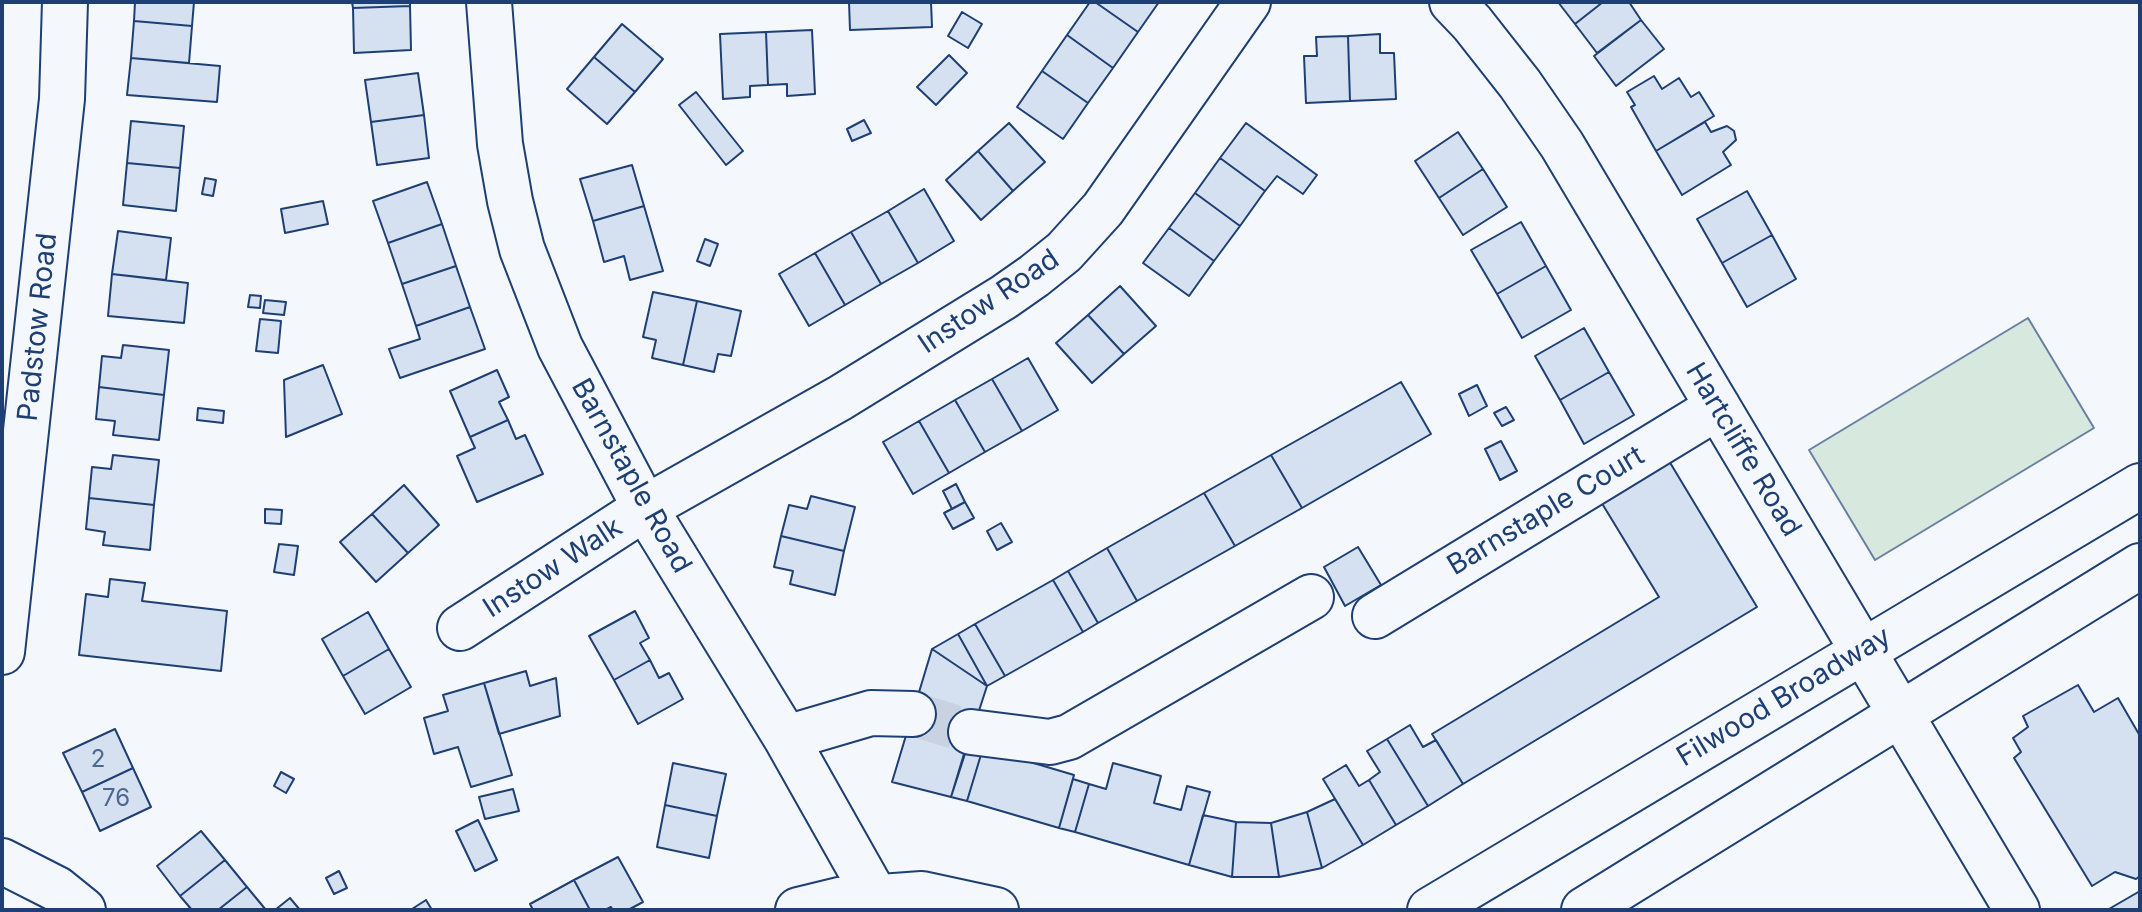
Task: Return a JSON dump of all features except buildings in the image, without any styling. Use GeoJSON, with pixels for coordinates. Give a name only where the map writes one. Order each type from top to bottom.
{"type":"FeatureCollection","features":[{"type":"Feature","properties":{"kind":"street","name":"Padstow Road"},"geometry":{"type":"LineString","coordinates":[[2,652],[62,99],[65,2]]}},
{"type":"Feature","properties":{"kind":"street","name":"Barnstaple Road"},"geometry":{"type":"LineString","coordinates":[[489,2],[500,144],[522,249],[539,299],[565,358],[645,508],[786,738],[879,903]]}},
{"type":"Feature","properties":{"kind":"street","name":"Instow Road"},"geometry":{"type":"LineString","coordinates":[[645,508],[853,391],[1004,297],[1064,252],[1103,209],[1248,2]]}},
{"type":"Feature","properties":{"kind":"street","name":"Hartcliffe Road"},"geometry":{"type":"LineString","coordinates":[[1452,2],[1520,84],[1562,145],[2017,910]]}},
{"type":"Feature","properties":{"kind":"street","name":"Barnstaple Court"},"geometry":{"type":"LineString","coordinates":[[1375,616],[1718,407]]}},
{"type":"Feature","properties":{"kind":"street","name":"Filwood Broadway"},"geometry":{"type":"LineString","coordinates":[[1430,910],[2140,486]]}},
{"type":"Feature","properties":{"kind":"street","name":"Instow Walk"},"geometry":{"type":"LineString","coordinates":[[460,628],[645,508]]}},
{"type":"Feature","properties":{"kind":"street"},"geometry":{"type":"LineString","coordinates":[[1584,910],[2140,566]]}},
{"type":"Feature","properties":{"kind":"street"},"geometry":{"type":"LineString","coordinates":[[971,732],[1050,742],[1069,737],[1311,597]]}},
{"type":"Feature","properties":{"kind":"street"},"geometry":{"type":"LineString","coordinates":[[786,738],[871,713],[913,714]]}},
{"type":"Feature","properties":{"kind":"street"},"geometry":{"type":"LineString","coordinates":[[2,861],[57,889],[83,910]]}},
{"type":"Feature","properties":{"kind":"street"},"geometry":{"type":"LineString","coordinates":[[798,910],[839,900],[879,903],[922,894],[996,910]]}},
{"type":"Feature","properties":{"kind":"shaded area"},"geometry":{"type":"Polygon","coordinates":[[[2028,318],[2094,428],[1875,560],[1809,450],[2028,318]]]}},
{"type":"Feature","properties":{"kind":"tunnel"},"geometry":{"type":"LineString","coordinates":[[913,714],[971,732]]}}]}
